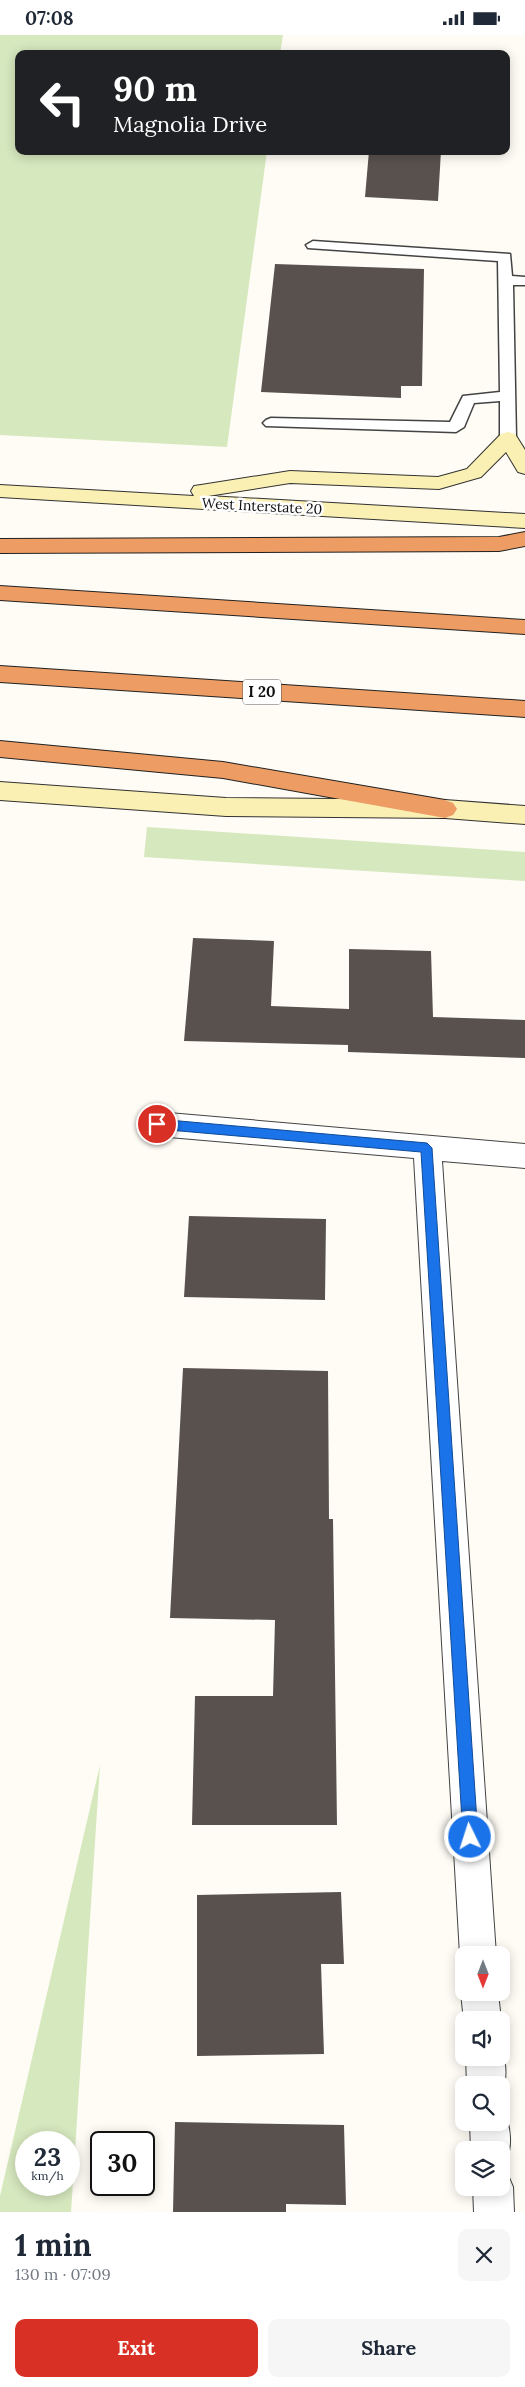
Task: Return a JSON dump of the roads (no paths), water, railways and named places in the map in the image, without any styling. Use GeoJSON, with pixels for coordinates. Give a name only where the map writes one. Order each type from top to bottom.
{"type":"FeatureCollection","features":[{"type":"Feature","properties":{"kind":"highway"},"geometry":{"type":"LineString","coordinates":[[0,546],[499,544],[525,539]]}},
{"type":"Feature","properties":{"kind":"highway"},"geometry":{"type":"LineString","coordinates":[[0,593],[525,627]]}},
{"type":"Feature","properties":{"kind":"highway","name":"I 20"},"geometry":{"type":"LineString","coordinates":[[0,674],[525,709]]}},
{"type":"Feature","properties":{"kind":"highway"},"geometry":{"type":"LineString","coordinates":[[0,749],[223,770],[445,809]]}},
{"type":"Feature","properties":{"kind":"main road"},"geometry":{"type":"LineString","coordinates":[[150,499],[290,477],[439,483],[474,473],[508,438],[525,468]]}},
{"type":"Feature","properties":{"kind":"main road","name":"West Interstate 20"},"geometry":{"type":"LineString","coordinates":[[0,491],[525,521]]}},
{"type":"Feature","properties":{"kind":"main road"},"geometry":{"type":"LineString","coordinates":[[0,791],[226,807],[445,809],[525,815]]}},
{"type":"Feature","properties":{"kind":"street"},"geometry":{"type":"LineString","coordinates":[[157,1124],[525,1155]]}},
{"type":"Feature","properties":{"kind":"street"},"geometry":{"type":"LineString","coordinates":[[427,1148],[477,1946]]}},
{"type":"Feature","properties":{"kind":"street"},"geometry":{"type":"LineString","coordinates":[[493,2196],[494,2212]]}},
{"type":"Feature","properties":{"kind":"lane"},"geometry":{"type":"LineString","coordinates":[[313,245],[505,257],[508,438]]}},
{"type":"Feature","properties":{"kind":"lane"},"geometry":{"type":"LineString","coordinates":[[504,280],[525,281]]}},
{"type":"Feature","properties":{"kind":"lane"},"geometry":{"type":"LineString","coordinates":[[270,423],[456,427],[468,399],[508,396]]}}]}
